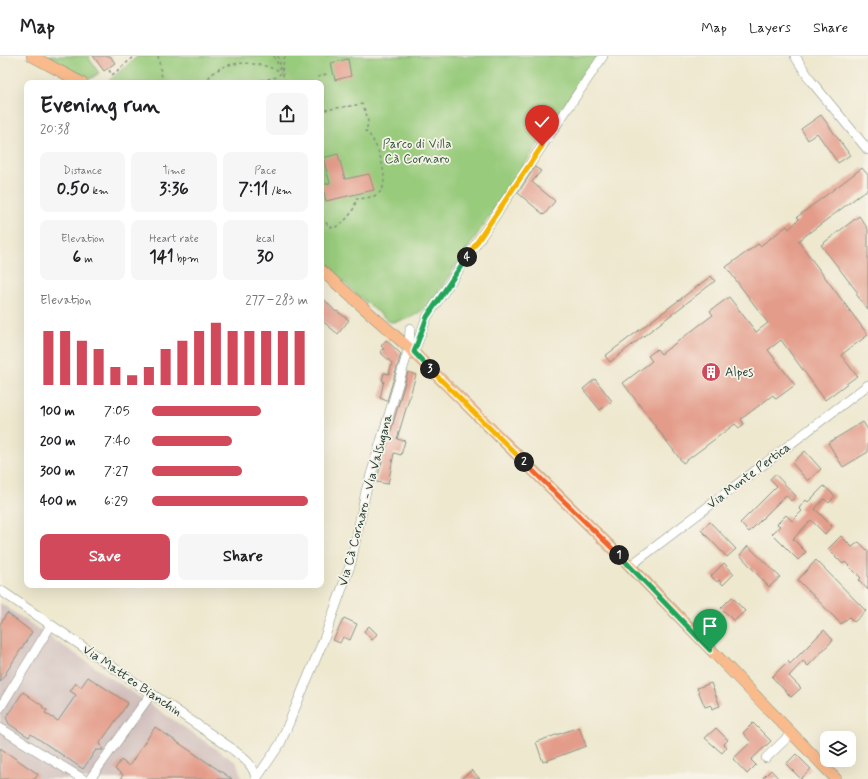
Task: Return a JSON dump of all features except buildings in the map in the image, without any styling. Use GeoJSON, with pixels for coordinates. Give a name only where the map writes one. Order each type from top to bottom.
{"type":"FeatureCollection","features":[{"type":"Feature","properties":{"kind":"main road"},"geometry":{"type":"LineString","coordinates":[[32,56],[76,80]]}},
{"type":"Feature","properties":{"kind":"main road"},"geometry":{"type":"LineString","coordinates":[[324,273],[394,333],[630,566],[836,779]]}},
{"type":"Feature","properties":{"kind":"street"},"geometry":{"type":"LineString","coordinates":[[411,350],[427,317],[603,56]]}},
{"type":"Feature","properties":{"kind":"street"},"geometry":{"type":"LineString","coordinates":[[795,56],[811,81],[868,150]]}},
{"type":"Feature","properties":{"kind":"street"},"geometry":{"type":"LineString","coordinates":[[394,333],[410,328],[427,317]]}},
{"type":"Feature","properties":{"kind":"street"},"geometry":{"type":"LineString","coordinates":[[410,328],[411,350]]}},
{"type":"Feature","properties":{"kind":"street","name":"Via Cà Cornaro - Via Valsugana"},"geometry":{"type":"LineString","coordinates":[[256,779],[280,744],[324,639],[348,571],[366,491],[411,350]]}},
{"type":"Feature","properties":{"kind":"street","name":"Via Monte Pertica"},"geometry":{"type":"LineString","coordinates":[[630,566],[868,385]]}},
{"type":"Feature","properties":{"kind":"street","name":"Via Matteo Bianchin"},"geometry":{"type":"LineString","coordinates":[[0,590],[246,760],[254,770],[256,779]]}},
{"type":"Feature","properties":{"kind":"street"},"geometry":{"type":"LineString","coordinates":[[0,708],[51,625]]}},
{"type":"Feature","properties":{"kind":"street"},"geometry":{"type":"LineString","coordinates":[[90,779],[151,694]]}},
{"type":"Feature","properties":{"kind":"street"},"geometry":{"type":"LineString","coordinates":[[0,728],[83,779]]}},
{"type":"Feature","properties":{"kind":"street"},"geometry":{"type":"LineString","coordinates":[[766,758],[791,734]]}},
{"type":"Feature","properties":{"kind":"path"},"geometry":{"type":"LineString","coordinates":[[108,70],[112,75],[135,56]]}},
{"type":"Feature","properties":{"kind":"path"},"geometry":{"type":"LineString","coordinates":[[158,56],[162,80]]}},
{"type":"Feature","properties":{"kind":"path"},"geometry":{"type":"LineString","coordinates":[[274,56],[282,72]]}},
{"type":"Feature","properties":{"kind":"path"},"geometry":{"type":"LineString","coordinates":[[278,56],[284,80]]}},
{"type":"Feature","properties":{"kind":"path"},"geometry":{"type":"LineString","coordinates":[[264,80],[277,77],[282,72],[284,58],[287,56]]}},
{"type":"Feature","properties":{"kind":"path"},"geometry":{"type":"LineString","coordinates":[[207,80],[215,70],[227,63],[240,61],[268,66],[282,72]]}},
{"type":"Feature","properties":{"kind":"path"},"geometry":{"type":"LineString","coordinates":[[318,80],[318,77],[329,73]]}},
{"type":"Feature","properties":{"kind":"path"},"geometry":{"type":"LineString","coordinates":[[324,110],[362,104],[368,119],[367,128],[365,131],[371,135],[376,145],[384,182],[381,191],[374,196],[356,199],[355,208],[342,223],[334,228],[329,226],[324,220]]}},
{"type":"Feature","properties":{"kind":"shaded area"},"geometry":{"type":"Polygon","coordinates":[[[0,603],[237,763],[242,779],[0,779],[0,603]]]}},
{"type":"Feature","properties":{"kind":"green space"},"geometry":{"type":"Polygon","coordinates":[[[46,56],[91,56],[89,58],[99,73],[90,79],[46,56]]]}},
{"type":"Feature","properties":{"kind":"green space","name":"Parco di Villa Cà Cornaro"},"geometry":{"type":"Polygon","coordinates":[[[138,56],[598,56],[430,304],[412,317],[390,322],[356,294],[324,264],[324,80],[110,80],[138,56]]]}},
{"type":"Feature","properties":{"kind":"place","name":"Alpes"},"geometry":{"type":"Point","coordinates":[711,372]}},
{"type":"Feature","properties":{"kind":"route"},"geometry":{"type":"LineString","coordinates":[[542,146],[427,317],[414,352],[630,566],[710,650]]}}]}
